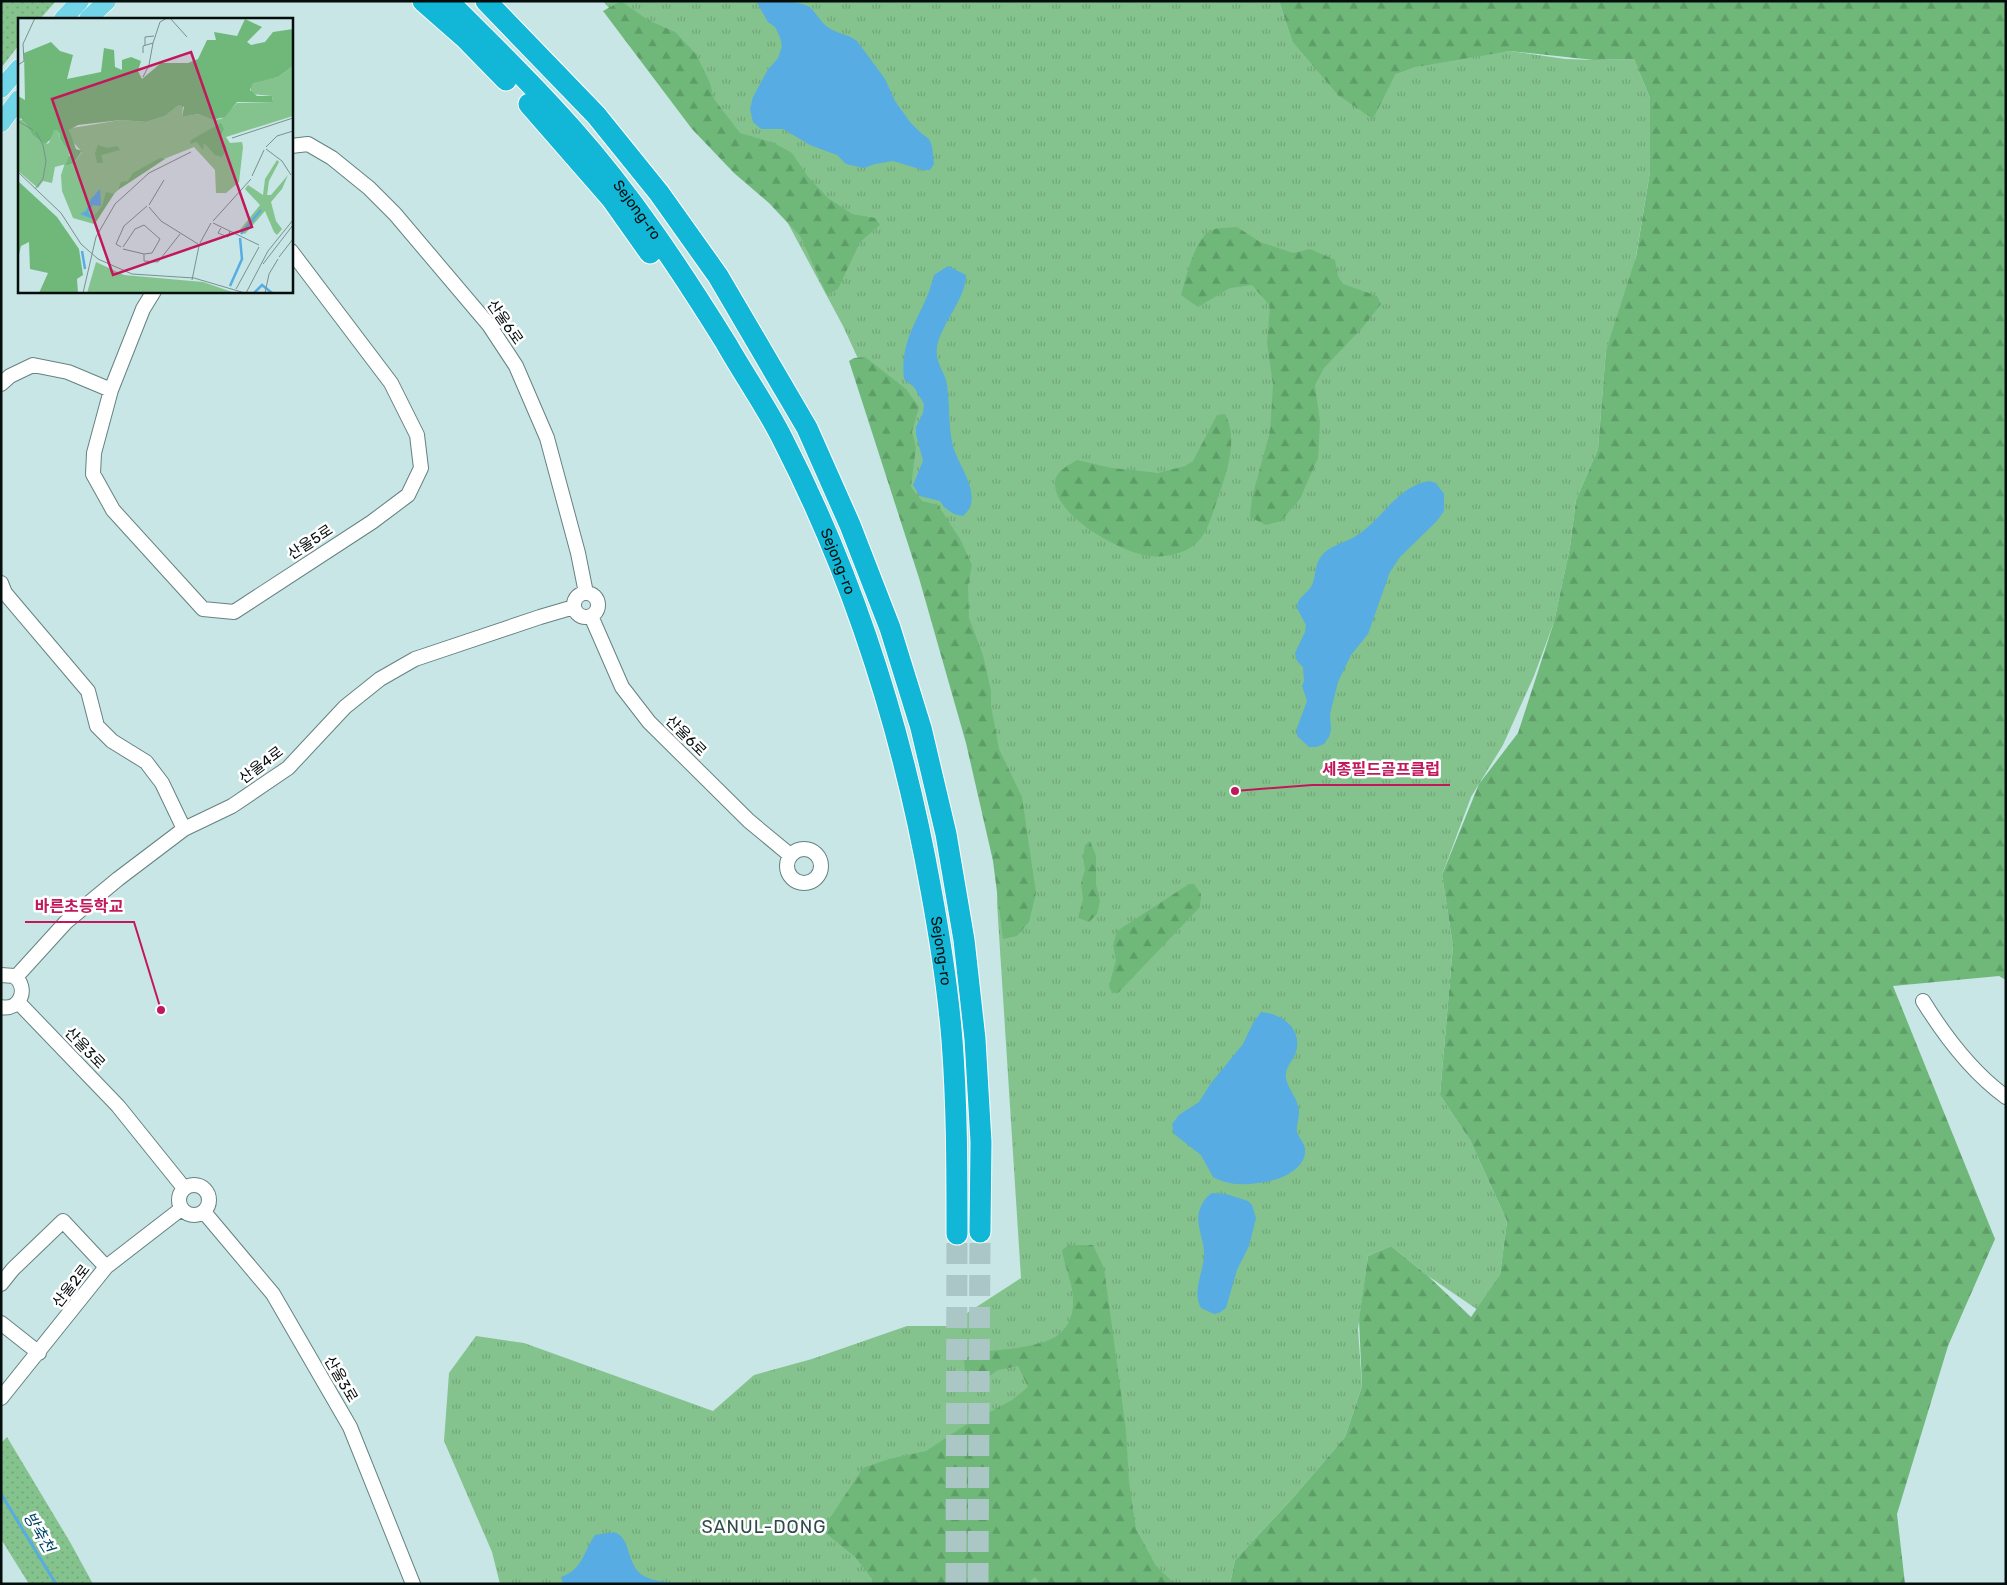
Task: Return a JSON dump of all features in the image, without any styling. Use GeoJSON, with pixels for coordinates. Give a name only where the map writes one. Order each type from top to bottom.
{"type":"FeatureCollection","features":[{"type":"Feature","properties":{"kind":"highway"},"geometry":{"type":"LineString","coordinates":[[423,1],[464,37],[534,108],[611,198],[692,313],[764,423],[826,532]]}},
{"type":"Feature","properties":{"kind":"highway","name":"Sejong-ro"},"geometry":{"type":"LineString","coordinates":[[448,1],[574,130],[638,210],[691,286],[781,436],[826,532],[866,635],[892,718],[923,844],[942,947],[952,1040],[957,1142],[957,1234]]}},
{"type":"Feature","properties":{"kind":"highway","name":"Sejong-ro"},"geometry":{"type":"LineString","coordinates":[[486,1],[596,115],[659,193],[718,276],[806,428],[850,525],[890,628],[921,728],[946,834],[964,940],[976,1039],[981,1142],[980,1232]]}},
{"type":"Feature","properties":{"kind":"highway"},"geometry":{"type":"LineString","coordinates":[[504,1],[616,121],[664,180],[730,279],[794,389],[818,436],[850,525]]}},
{"type":"Feature","properties":{"kind":"main road"},"geometry":{"type":"LineString","coordinates":[[64,18],[80,1]]}},
{"type":"Feature","properties":{"kind":"main road"},"geometry":{"type":"LineString","coordinates":[[89,18],[106,1]]}},
{"type":"Feature","properties":{"kind":"main road"},"geometry":{"type":"LineString","coordinates":[[1,89],[18,69]]}},
{"type":"Feature","properties":{"kind":"main road"},"geometry":{"type":"LineString","coordinates":[[1,123],[18,100]]}},
{"type":"Feature","properties":{"kind":"street","name":"산울6로"},"geometry":{"type":"LineString","coordinates":[[292,146],[308,144],[332,158],[369,188],[395,214],[489,324],[516,366],[547,438],[578,553],[586,593]]}},
{"type":"Feature","properties":{"kind":"street","name":"산울5로"},"geometry":{"type":"LineString","coordinates":[[153,292],[143,309],[111,390],[94,453],[93,474],[114,510],[203,610],[234,612],[372,522],[408,496],[421,468],[417,435],[391,383],[292,252]]}},
{"type":"Feature","properties":{"kind":"street"},"geometry":{"type":"LineString","coordinates":[[1,384],[10,376],[33,365],[68,372],[111,390]]}},
{"type":"Feature","properties":{"kind":"street"},"geometry":{"type":"LineString","coordinates":[[1,583],[5,593],[88,691],[98,726],[112,741],[146,762],[162,784],[184,829]]}},
{"type":"Feature","properties":{"kind":"street"},"geometry":{"type":"LineString","coordinates":[[586,593],[593,595],[598,601],[598,610],[591,616],[580,616],[574,607],[576,598],[586,593]]}},
{"type":"Feature","properties":{"kind":"street","name":"산울4로"},"geometry":{"type":"LineString","coordinates":[[16,977],[66,922],[118,879],[184,829],[232,806],[288,768],[345,707],[380,679],[415,659],[540,616],[574,607]]}},
{"type":"Feature","properties":{"kind":"street","name":"산울6로"},"geometry":{"type":"LineString","coordinates":[[591,616],[622,687],[649,722],[749,821],[790,855]]}},
{"type":"Feature","properties":{"kind":"street"},"geometry":{"type":"LineString","coordinates":[[1,975],[9,974],[16,977],[22,984],[23,990],[18,1002],[10,1007],[1,1007]]}},
{"type":"Feature","properties":{"kind":"street"},"geometry":{"type":"LineString","coordinates":[[1923,1001],[1941,1031],[2006,1098]]}},
{"type":"Feature","properties":{"kind":"street","name":"산울3로"},"geometry":{"type":"LineString","coordinates":[[18,1002],[118,1106],[184,1188]]}},
{"type":"Feature","properties":{"kind":"street"},"geometry":{"type":"LineString","coordinates":[[196,1185],[205,1189],[209,1198],[204,1212],[195,1216],[181,1209],[178,1199],[184,1188],[196,1185]]}},
{"type":"Feature","properties":{"kind":"street","name":"산울2로"},"geometry":{"type":"LineString","coordinates":[[1,1398],[39,1353],[106,1267],[181,1209]]}},
{"type":"Feature","properties":{"kind":"street","name":"산울3로"},"geometry":{"type":"LineString","coordinates":[[204,1212],[273,1294],[350,1427],[413,1584]]}},
{"type":"Feature","properties":{"kind":"street"},"geometry":{"type":"LineString","coordinates":[[1,1284],[13,1269],[63,1221],[106,1267]]}},
{"type":"Feature","properties":{"kind":"street"},"geometry":{"type":"LineString","coordinates":[[1,1323],[39,1353]]}},
{"type":"Feature","properties":{"kind":"green space"},"geometry":{"type":"Polygon","coordinates":[[[1,1],[56,1],[41,18],[18,18],[18,46],[1,68],[1,1]]]}},
{"type":"Feature","properties":{"kind":"green space"},"geometry":{"type":"Polygon","coordinates":[[[603,1],[1279,1],[1292,41],[1395,75],[1434,60],[1510,51],[1565,59],[1634,59],[1650,98],[1650,172],[1631,286],[1606,350],[1598,449],[1576,500],[1570,547],[1554,622],[1534,676],[1503,745],[1471,797],[1442,875],[1453,946],[1440,1095],[1470,1140],[1507,1221],[1500,1275],[1481,1312],[1428,1276],[1391,1246],[1368,1256],[1358,1329],[1362,1386],[1345,1437],[1291,1500],[1235,1560],[1230,1584],[500,1584],[492,1552],[444,1441],[449,1373],[476,1336],[524,1343],[713,1411],[754,1375],[812,1359],[907,1326],[947,1326],[1021,1278],[997,903],[998,808],[907,491],[866,376],[843,326],[776,201],[603,1]]]}},
{"type":"Feature","properties":{"kind":"green space"},"geometry":{"type":"Polygon","coordinates":[[[621,1],[648,20],[675,32],[696,54],[710,83],[714,99],[740,133],[774,143],[792,153],[808,177],[828,198],[852,214],[875,218],[880,225],[860,242],[838,289],[827,295],[800,236],[769,203],[734,173],[692,129],[603,11],[621,1]]]}},
{"type":"Feature","properties":{"kind":"green space"},"geometry":{"type":"Polygon","coordinates":[[[1279,1],[2006,1],[2006,980],[1999,976],[1893,986],[1995,1239],[1948,1346],[1897,1514],[1905,1584],[1230,1584],[1235,1560],[1291,1500],[1345,1437],[1362,1386],[1359,1319],[1368,1256],[1391,1246],[1428,1276],[1471,1317],[1500,1275],[1507,1221],[1470,1140],[1440,1095],[1453,946],[1442,875],[1479,784],[1518,733],[1554,622],[1570,547],[1576,500],[1598,449],[1606,350],[1636,257],[1650,172],[1650,98],[1634,59],[1594,60],[1510,51],[1416,67],[1395,75],[1373,119],[1338,95],[1292,41],[1279,1]]]}},
{"type":"Feature","properties":{"kind":"green space"},"geometry":{"type":"Polygon","coordinates":[[[1237,227],[1260,242],[1293,253],[1310,249],[1335,260],[1338,276],[1343,284],[1377,296],[1381,304],[1363,327],[1324,368],[1315,385],[1320,422],[1318,458],[1300,499],[1281,521],[1266,525],[1250,517],[1252,497],[1270,432],[1273,385],[1267,343],[1270,306],[1252,285],[1230,288],[1198,307],[1181,295],[1191,260],[1199,242],[1210,231],[1237,227]]]}},
{"type":"Feature","properties":{"kind":"green space"},"geometry":{"type":"Polygon","coordinates":[[[865,357],[906,389],[919,407],[912,432],[916,447],[911,487],[922,501],[938,505],[960,539],[972,565],[968,586],[969,618],[983,655],[991,691],[991,706],[999,749],[1022,797],[1036,893],[1029,922],[1017,936],[1003,939],[993,861],[966,743],[919,578],[849,361],[854,358],[865,357]]]}},
{"type":"Feature","properties":{"kind":"green space"},"geometry":{"type":"Polygon","coordinates":[[[1225,414],[1231,433],[1226,473],[1207,528],[1198,541],[1189,549],[1172,555],[1150,556],[1123,548],[1092,531],[1077,520],[1058,496],[1055,484],[1057,476],[1063,469],[1077,460],[1112,468],[1158,473],[1185,466],[1193,461],[1217,415],[1225,414]]]}},
{"type":"Feature","properties":{"kind":"green space"},"geometry":{"type":"Polygon","coordinates":[[[1090,841],[1096,856],[1096,884],[1100,901],[1097,914],[1089,922],[1078,918],[1083,899],[1081,883],[1085,870],[1083,857],[1085,845],[1090,841]]]}},
{"type":"Feature","properties":{"kind":"green space"},"geometry":{"type":"Polygon","coordinates":[[[1189,884],[1194,884],[1201,894],[1200,907],[1118,993],[1112,993],[1109,986],[1116,960],[1113,945],[1117,931],[1189,884]]]}},
{"type":"Feature","properties":{"kind":"green space"},"geometry":{"type":"Polygon","coordinates":[[[1069,1245],[1093,1245],[1104,1268],[1126,1430],[1129,1482],[1136,1529],[1156,1566],[1175,1584],[1041,1584],[1035,1577],[1027,1584],[876,1584],[855,1557],[822,1530],[863,1468],[889,1459],[926,1451],[964,1426],[1012,1400],[1028,1387],[1018,1366],[998,1370],[985,1379],[965,1372],[964,1359],[980,1353],[1045,1342],[1057,1336],[1066,1327],[1071,1315],[1073,1299],[1072,1287],[1062,1250],[1069,1245]]]}},
{"type":"Feature","properties":{"kind":"green space"},"geometry":{"type":"Polygon","coordinates":[[[7,1437],[93,1584],[29,1584],[1,1539],[1,1443],[7,1437]]]}},
{"type":"Feature","properties":{"kind":"water"},"geometry":{"type":"Polygon","coordinates":[[[756,1],[784,1],[805,5],[810,7],[829,28],[857,41],[885,79],[895,101],[910,122],[929,139],[932,146],[934,164],[930,170],[923,170],[893,161],[864,168],[846,164],[837,155],[810,145],[783,129],[761,129],[753,122],[750,109],[753,97],[767,71],[778,58],[782,46],[775,27],[768,22],[756,1]]]}},
{"type":"Feature","properties":{"kind":"water"},"geometry":{"type":"Polygon","coordinates":[[[948,266],[966,275],[961,296],[944,327],[937,347],[938,360],[947,385],[950,431],[953,446],[971,489],[971,506],[963,516],[954,514],[944,507],[940,501],[920,496],[913,485],[923,461],[916,427],[923,413],[924,404],[914,387],[904,379],[903,363],[909,337],[925,302],[934,275],[948,266]]]}},
{"type":"Feature","properties":{"kind":"water"},"geometry":{"type":"Polygon","coordinates":[[[1429,481],[1436,483],[1444,494],[1444,511],[1437,521],[1400,557],[1390,572],[1368,634],[1351,655],[1338,682],[1330,714],[1331,730],[1329,737],[1324,744],[1309,747],[1297,736],[1297,728],[1307,701],[1302,686],[1304,681],[1303,667],[1297,661],[1295,653],[1305,632],[1306,625],[1297,608],[1298,602],[1311,587],[1318,562],[1323,554],[1359,534],[1408,489],[1429,481]]]}},
{"type":"Feature","properties":{"kind":"water"},"geometry":{"type":"Polygon","coordinates":[[[1261,1012],[1281,1018],[1292,1027],[1295,1033],[1297,1047],[1287,1070],[1286,1078],[1298,1106],[1297,1132],[1305,1149],[1304,1156],[1297,1168],[1278,1179],[1252,1184],[1225,1182],[1213,1177],[1201,1155],[1174,1134],[1172,1124],[1179,1115],[1199,1102],[1211,1083],[1243,1044],[1253,1023],[1261,1012]]]}},
{"type":"Feature","properties":{"kind":"water"},"geometry":{"type":"Polygon","coordinates":[[[1212,1193],[1226,1194],[1248,1201],[1252,1205],[1256,1218],[1249,1246],[1237,1270],[1226,1308],[1214,1314],[1201,1308],[1197,1294],[1204,1258],[1198,1222],[1199,1212],[1204,1201],[1212,1193]]]}},
{"type":"Feature","properties":{"kind":"water"},"geometry":{"type":"Polygon","coordinates":[[[614,1532],[624,1540],[639,1573],[652,1579],[666,1582],[701,1584],[563,1584],[561,1577],[574,1570],[582,1560],[595,1535],[614,1532]]]}},
{"type":"Feature","properties":{"kind":"waterway","name":"방축천"},"geometry":{"type":"LineString","coordinates":[[1,1494],[56,1584]]}},
{"type":"Feature","properties":{"kind":"tunnel"},"geometry":{"type":"LineString","coordinates":[[978,1584],[980,1232]]}},
{"type":"Feature","properties":{"kind":"tunnel"},"geometry":{"type":"LineString","coordinates":[[956,1584],[957,1234]]}},
{"type":"Feature","properties":{"kind":"place","name":"세종필드골프클럽"},"geometry":{"type":"Point","coordinates":[1235,791]}},
{"type":"Feature","properties":{"kind":"place","name":"바른초등학교"},"geometry":{"type":"Point","coordinates":[161,1010]}},
{"type":"Feature","properties":{"kind":"district","name":"SANUL-DONG"},"geometry":{"type":"Point","coordinates":[764,1527]}}]}
